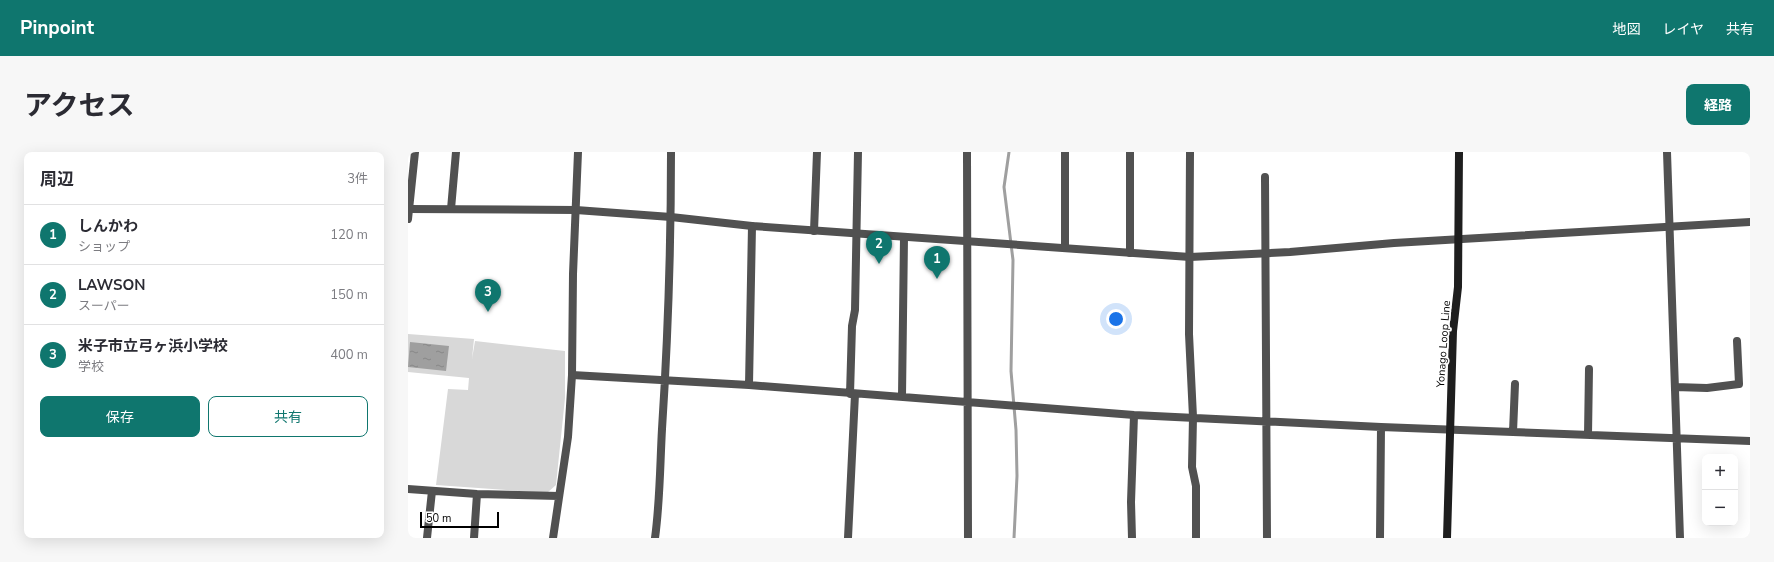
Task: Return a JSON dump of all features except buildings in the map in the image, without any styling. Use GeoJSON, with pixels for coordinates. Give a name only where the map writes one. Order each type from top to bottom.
{"type":"FeatureCollection","features":[{"type":"Feature","properties":{"kind":"main road","name":"Yonago Loop Line"},"geometry":{"type":"LineString","coordinates":[[1447,538],[1453,331],[1458,287],[1459,152]]}},
{"type":"Feature","properties":{"kind":"street"},"geometry":{"type":"LineString","coordinates":[[408,219],[415,152]]}},
{"type":"Feature","properties":{"kind":"street"},"geometry":{"type":"LineString","coordinates":[[451,209],[456,152]]}},
{"type":"Feature","properties":{"kind":"street"},"geometry":{"type":"LineString","coordinates":[[553,538],[568,437],[572,375],[573,274],[578,152]]}},
{"type":"Feature","properties":{"kind":"street"},"geometry":{"type":"LineString","coordinates":[[655,538],[658,512],[665,381],[671,217],[671,152]]}},
{"type":"Feature","properties":{"kind":"street"},"geometry":{"type":"LineString","coordinates":[[814,231],[816,152]]}},
{"type":"Feature","properties":{"kind":"street"},"geometry":{"type":"LineString","coordinates":[[848,538],[852,394],[852,326],[855,310],[858,152]]}},
{"type":"Feature","properties":{"kind":"street"},"geometry":{"type":"LineString","coordinates":[[967,152],[969,402],[968,538]]}},
{"type":"Feature","properties":{"kind":"street"},"geometry":{"type":"LineString","coordinates":[[1065,152],[1065,248]]}},
{"type":"Feature","properties":{"kind":"street"},"geometry":{"type":"LineString","coordinates":[[1130,152],[1130,253]]}},
{"type":"Feature","properties":{"kind":"street"},"geometry":{"type":"LineString","coordinates":[[1190,152],[1189,334],[1193,417],[1192,467],[1196,486],[1196,538]]}},
{"type":"Feature","properties":{"kind":"street"},"geometry":{"type":"LineString","coordinates":[[1667,152],[1680,538]]}},
{"type":"Feature","properties":{"kind":"street"},"geometry":{"type":"LineString","coordinates":[[1265,177],[1268,538]]}},
{"type":"Feature","properties":{"kind":"street"},"geometry":{"type":"LineString","coordinates":[[408,209],[576,210],[671,217],[814,231],[1190,257],[1750,222]]}},
{"type":"Feature","properties":{"kind":"street"},"geometry":{"type":"LineString","coordinates":[[749,385],[752,226]]}},
{"type":"Feature","properties":{"kind":"street"},"geometry":{"type":"LineString","coordinates":[[902,397],[904,237]]}},
{"type":"Feature","properties":{"kind":"street"},"geometry":{"type":"LineString","coordinates":[[1675,387],[1707,388],[1739,384],[1737,340]]}},
{"type":"Feature","properties":{"kind":"street"},"geometry":{"type":"LineString","coordinates":[[1588,435],[1589,369]]}},
{"type":"Feature","properties":{"kind":"street"},"geometry":{"type":"LineString","coordinates":[[572,375],[749,385],[1134,415],[1268,420],[1381,427],[1750,441]]}},
{"type":"Feature","properties":{"kind":"street"},"geometry":{"type":"LineString","coordinates":[[1513,432],[1515,384]]}},
{"type":"Feature","properties":{"kind":"street"},"geometry":{"type":"LineString","coordinates":[[1132,538],[1131,502],[1134,415]]}},
{"type":"Feature","properties":{"kind":"street"},"geometry":{"type":"LineString","coordinates":[[1380,538],[1381,427]]}},
{"type":"Feature","properties":{"kind":"street"},"geometry":{"type":"LineString","coordinates":[[408,489],[477,494],[559,496]]}},
{"type":"Feature","properties":{"kind":"street"},"geometry":{"type":"LineString","coordinates":[[427,538],[432,491]]}},
{"type":"Feature","properties":{"kind":"street"},"geometry":{"type":"LineString","coordinates":[[474,538],[477,494]]}},
{"type":"Feature","properties":{"kind":"shaded area"},"geometry":{"type":"Polygon","coordinates":[[[408,334],[474,339],[472,359],[475,341],[565,351],[565,398],[556,485],[547,493],[436,485],[448,389],[468,390],[469,378],[408,372],[408,334]]]}},
{"type":"Feature","properties":{"kind":"water"},"geometry":{"type":"Polygon","coordinates":[[[410,342],[449,346],[446,371],[408,367],[410,342]]]}},
{"type":"Feature","properties":{"kind":"waterway"},"geometry":{"type":"LineString","coordinates":[[1009,152],[1004,187],[1013,260],[1011,371],[1016,430],[1017,476],[1014,538]]}},
{"type":"Feature","properties":{"kind":"place","name":"LAWSON"},"geometry":{"type":"Point","coordinates":[879,264]}},
{"type":"Feature","properties":{"kind":"place","name":"しんかわ"},"geometry":{"type":"Point","coordinates":[937,279]}},
{"type":"Feature","properties":{"kind":"place","name":"米子市立弓ヶ浜小学校"},"geometry":{"type":"Point","coordinates":[488,312]}}]}
